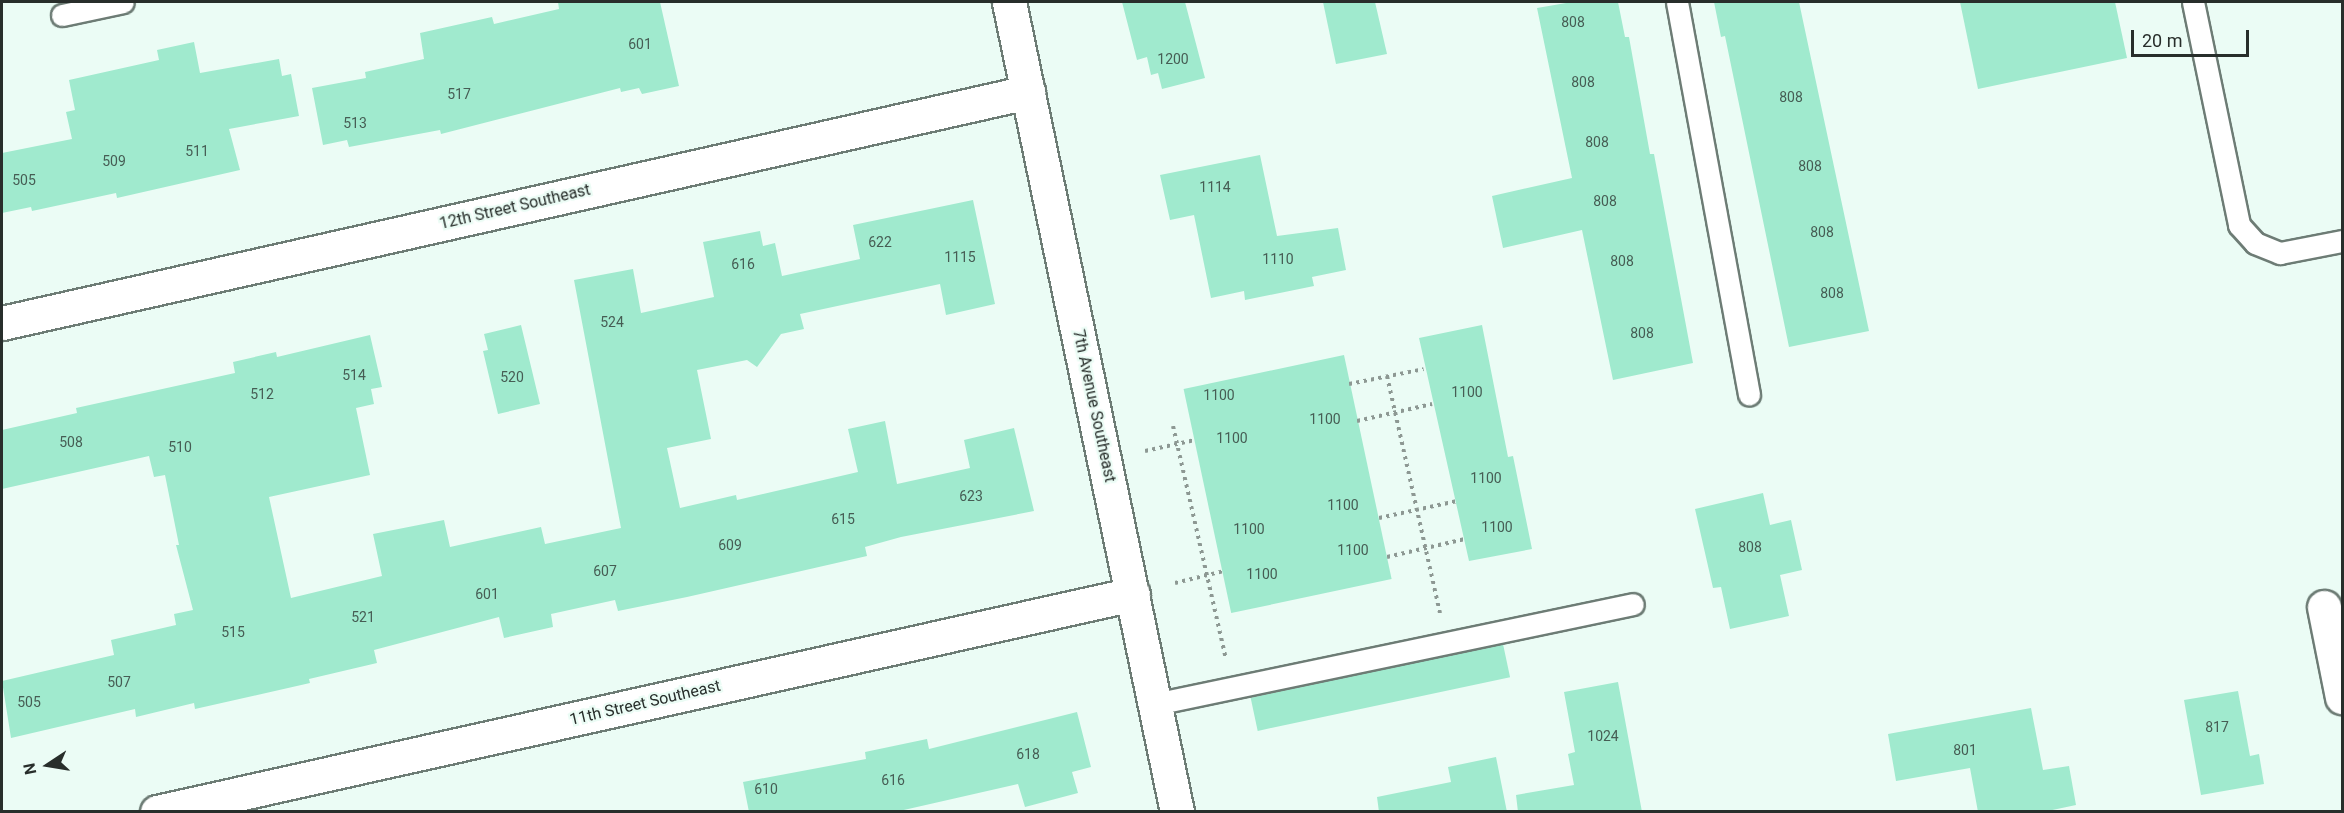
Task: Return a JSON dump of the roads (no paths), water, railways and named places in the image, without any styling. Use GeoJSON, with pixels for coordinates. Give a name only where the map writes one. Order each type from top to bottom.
{"type":"FeatureCollection","features":[{"type":"Feature","properties":{"kind":"street","name":"7th Avenue Southeast"},"geometry":{"type":"LineString","coordinates":[[1009,2],[1177,812]]}},
{"type":"Feature","properties":{"kind":"street","name":"12th Street Southeast"},"geometry":{"type":"LineString","coordinates":[[2,323],[1028,92]]}},
{"type":"Feature","properties":{"kind":"street","name":"11th Street Southeast"},"geometry":{"type":"LineString","coordinates":[[157,812],[1133,594]]}},
{"type":"Feature","properties":{"kind":"street"},"geometry":{"type":"LineString","coordinates":[[2332,620],[2343,697]]}},
{"type":"Feature","properties":{"kind":"lane"},"geometry":{"type":"LineString","coordinates":[[62,15],[123,2]]}},
{"type":"Feature","properties":{"kind":"lane"},"geometry":{"type":"LineString","coordinates":[[1677,2],[1749,394]]}},
{"type":"Feature","properties":{"kind":"lane"},"geometry":{"type":"LineString","coordinates":[[2193,2],[2240,225],[2255,243],[2280,253],[2343,241]]}},
{"type":"Feature","properties":{"kind":"lane"},"geometry":{"type":"LineString","coordinates":[[1155,704],[1633,604]]}}]}
